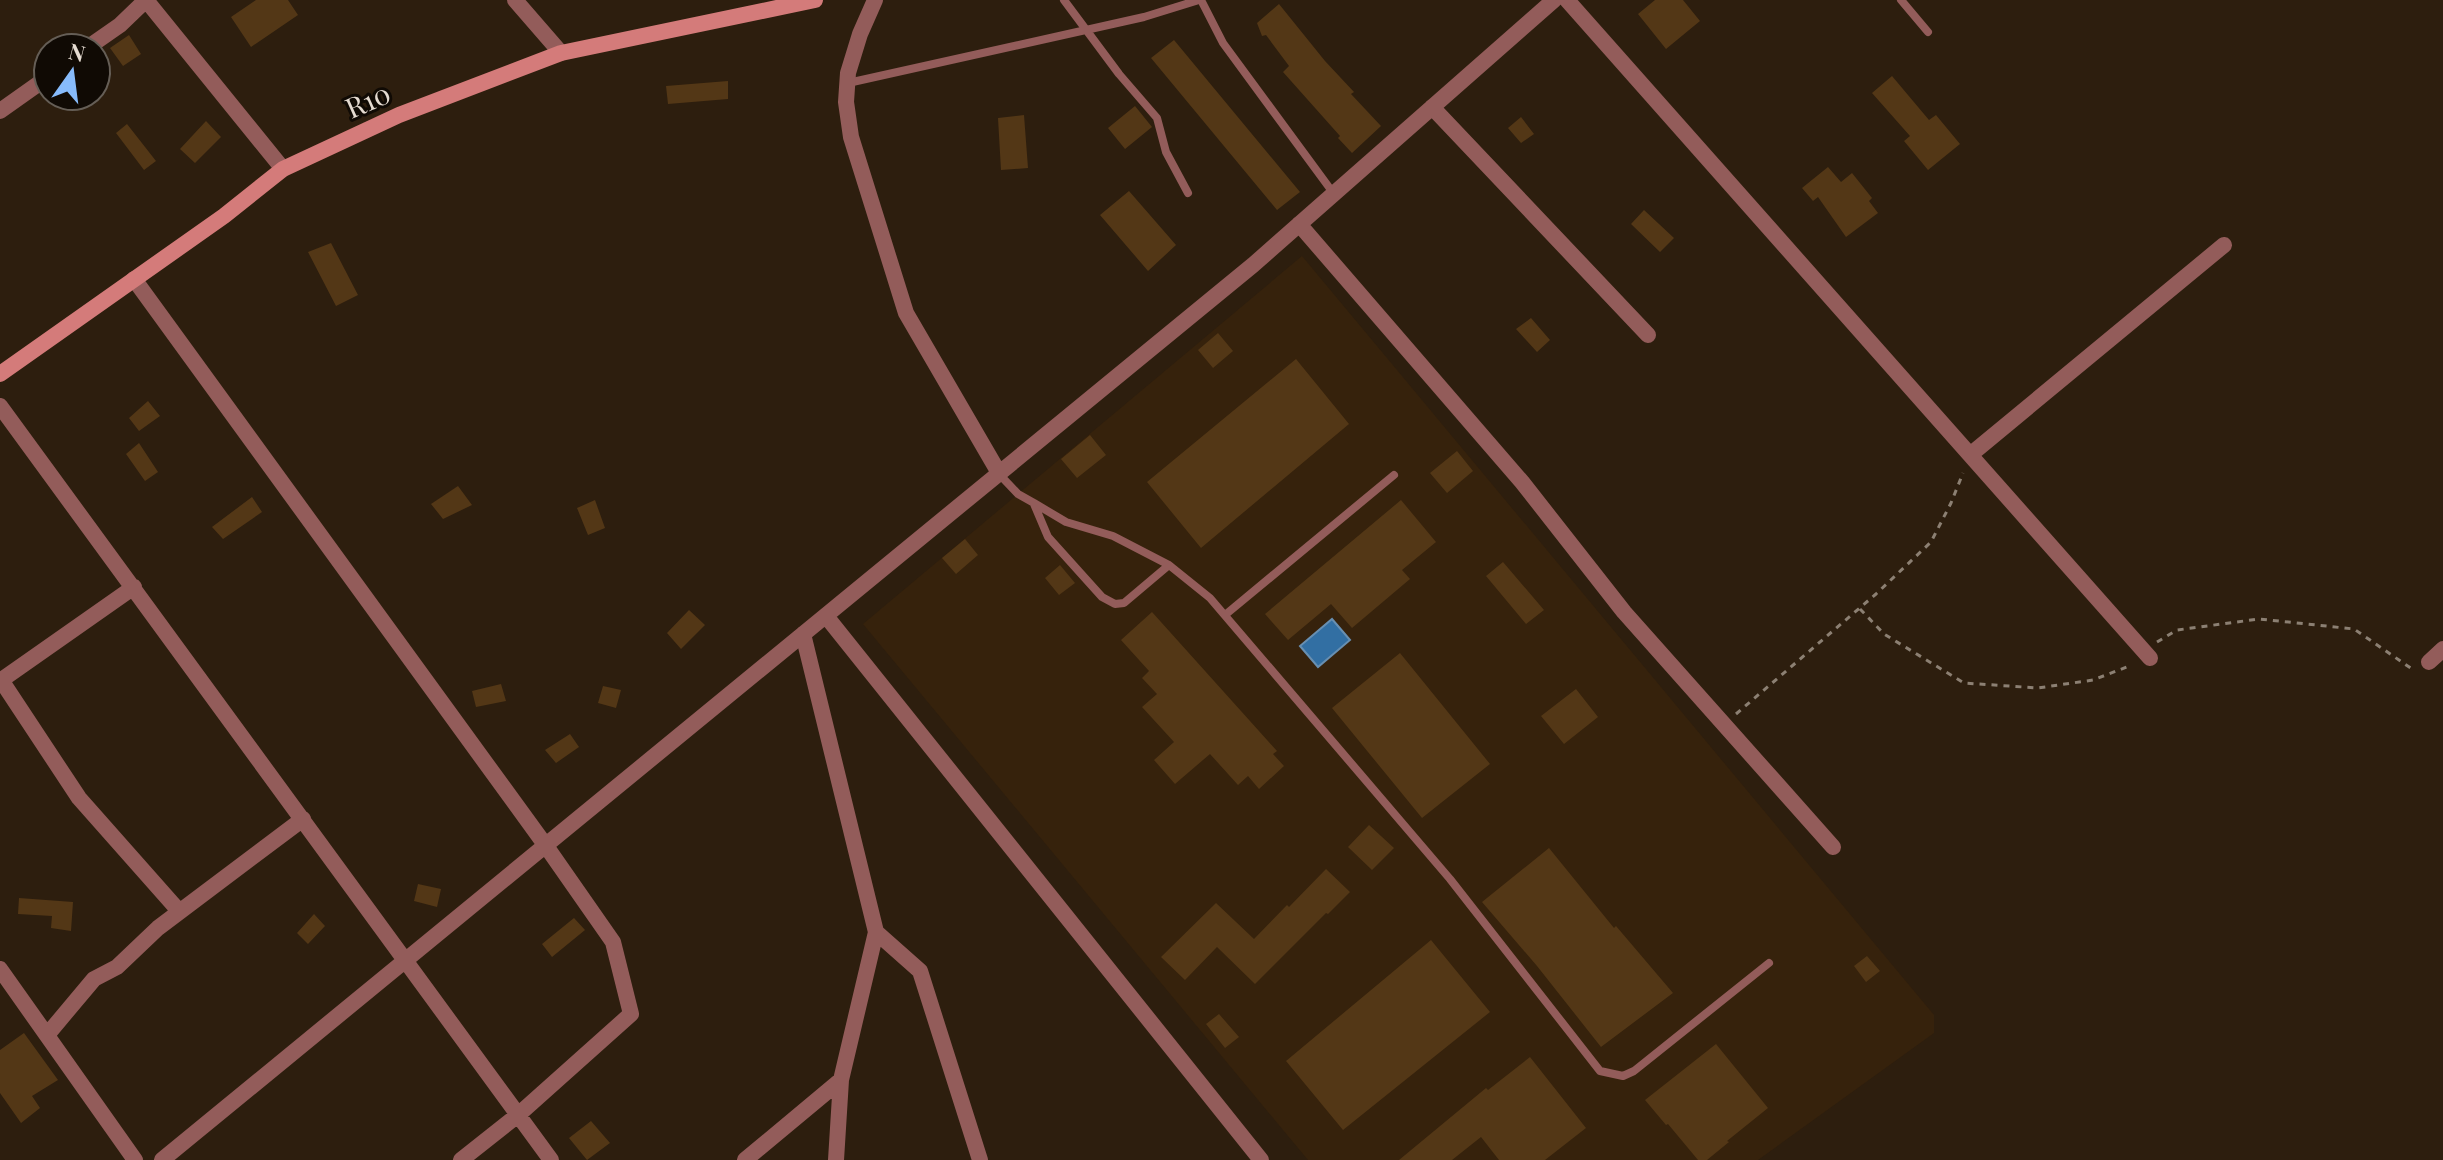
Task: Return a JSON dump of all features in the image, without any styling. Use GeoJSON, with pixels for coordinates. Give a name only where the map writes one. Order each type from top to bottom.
{"type":"FeatureCollection","features":[{"type":"Feature","properties":{"kind":"main road","name":"R10"},"geometry":{"type":"LineString","coordinates":[[0,374],[224,216],[283,169],[399,115],[561,53],[815,0]]}},
{"type":"Feature","properties":{"kind":"street"},"geometry":{"type":"LineString","coordinates":[[110,32],[146,0],[283,169]]}},
{"type":"Feature","properties":{"kind":"street"},"geometry":{"type":"LineString","coordinates":[[515,0],[561,53]]}},
{"type":"Feature","properties":{"kind":"street"},"geometry":{"type":"LineString","coordinates":[[875,0],[860,34],[847,84],[851,137],[906,313],[999,473]]}},
{"type":"Feature","properties":{"kind":"street"},"geometry":{"type":"LineString","coordinates":[[162,1160],[1253,265],[1554,0]]}},
{"type":"Feature","properties":{"kind":"street"},"geometry":{"type":"LineString","coordinates":[[1567,0],[2147,654]]}},
{"type":"Feature","properties":{"kind":"street"},"geometry":{"type":"LineString","coordinates":[[0,111],[32,88]]}},
{"type":"Feature","properties":{"kind":"street"},"geometry":{"type":"LineString","coordinates":[[1432,107],[1648,335]]}},
{"type":"Feature","properties":{"kind":"street"},"geometry":{"type":"LineString","coordinates":[[1299,224],[1522,482],[1624,612],[1833,847]]}},
{"type":"Feature","properties":{"kind":"street"},"geometry":{"type":"LineString","coordinates":[[1970,455],[2224,245]]}},
{"type":"Feature","properties":{"kind":"street"},"geometry":{"type":"LineString","coordinates":[[134,279],[613,942],[631,1014],[518,1115],[461,1160]]}},
{"type":"Feature","properties":{"kind":"street"},"geometry":{"type":"LineString","coordinates":[[0,406],[551,1160]]}},
{"type":"Feature","properties":{"kind":"street"},"geometry":{"type":"LineString","coordinates":[[134,587],[1,680],[79,798],[179,911]]}},
{"type":"Feature","properties":{"kind":"street"},"geometry":{"type":"LineString","coordinates":[[826,616],[1261,1160]]}},
{"type":"Feature","properties":{"kind":"street"},"geometry":{"type":"LineString","coordinates":[[803,634],[876,932],[841,1080],[836,1160]]}},
{"type":"Feature","properties":{"kind":"street"},"geometry":{"type":"LineString","coordinates":[[2429,662],[2443,649]]}},
{"type":"Feature","properties":{"kind":"street"},"geometry":{"type":"LineString","coordinates":[[47,1035],[94,979],[117,967],[179,911],[303,819]]}},
{"type":"Feature","properties":{"kind":"street"},"geometry":{"type":"LineString","coordinates":[[876,932],[920,971],[980,1160]]}},
{"type":"Feature","properties":{"kind":"street"},"geometry":{"type":"LineString","coordinates":[[0,969],[135,1160]]}},
{"type":"Feature","properties":{"kind":"street"},"geometry":{"type":"LineString","coordinates":[[745,1160],[841,1080]]}},
{"type":"Feature","properties":{"kind":"lane"},"geometry":{"type":"LineString","coordinates":[[1064,0],[1119,74],[1157,118],[1166,152],[1188,193]]}},
{"type":"Feature","properties":{"kind":"lane"},"geometry":{"type":"LineString","coordinates":[[847,84],[1144,17],[1200,0],[1223,43],[1334,194]]}},
{"type":"Feature","properties":{"kind":"lane"},"geometry":{"type":"LineString","coordinates":[[1901,0],[1928,32]]}},
{"type":"Feature","properties":{"kind":"lane"},"geometry":{"type":"LineString","coordinates":[[999,473],[1018,494],[1066,522],[1113,536],[1169,565],[1210,598],[1450,879],[1600,1071],[1623,1076],[1634,1071],[1769,963]]}},
{"type":"Feature","properties":{"kind":"lane"},"geometry":{"type":"LineString","coordinates":[[1225,615],[1394,475]]}},
{"type":"Feature","properties":{"kind":"lane"},"geometry":{"type":"LineString","coordinates":[[1034,503],[1048,537],[1102,597],[1115,604],[1124,603],[1169,565]]}},
{"type":"Feature","properties":{"kind":"path"},"geometry":{"type":"LineString","coordinates":[[1724,725],[1860,609],[1931,542],[1970,455]]}},
{"type":"Feature","properties":{"kind":"path"},"geometry":{"type":"LineString","coordinates":[[1860,609],[1884,634],[1964,683],[2038,688],[2093,680],[2147,654],[2177,630],[2259,619],[2354,629],[2421,676],[2429,662]]}},
{"type":"Feature","properties":{"kind":"shaded area"},"geometry":{"type":"Polygon","coordinates":[[[1302,256],[1934,1015],[1934,1033],[1758,1160],[1308,1160],[863,624],[1302,256]]]}},
{"type":"Feature","properties":{"kind":"water"},"geometry":{"type":"Polygon","coordinates":[[[1332,619],[1350,640],[1318,667],[1300,646],[1332,619]]]}},
{"type":"Feature","properties":{"kind":"building"},"geometry":{"type":"Polygon","coordinates":[[[256,0],[288,0],[298,15],[251,47],[231,17],[256,0]]]}},
{"type":"Feature","properties":{"kind":"building"},"geometry":{"type":"Polygon","coordinates":[[[1655,0],[1683,0],[1700,21],[1666,49],[1638,14],[1655,0]]]}},
{"type":"Feature","properties":{"kind":"building"},"geometry":{"type":"Polygon","coordinates":[[[1279,4],[1354,92],[1351,94],[1381,126],[1352,153],[1283,72],[1289,66],[1266,35],[1262,36],[1257,23],[1279,4]]]}},
{"type":"Feature","properties":{"kind":"building"},"geometry":{"type":"Polygon","coordinates":[[[129,35],[141,54],[123,66],[112,47],[129,35]]]}},
{"type":"Feature","properties":{"kind":"building"},"geometry":{"type":"Polygon","coordinates":[[[1174,40],[1300,192],[1277,210],[1151,58],[1174,40]]]}},
{"type":"Feature","properties":{"kind":"building"},"geometry":{"type":"Polygon","coordinates":[[[1892,76],[1929,120],[1936,115],[1960,144],[1928,170],[1904,141],[1910,136],[1872,93],[1892,76]]]}},
{"type":"Feature","properties":{"kind":"building"},"geometry":{"type":"Polygon","coordinates":[[[728,81],[728,99],[668,104],[666,86],[728,81]]]}},
{"type":"Feature","properties":{"kind":"building"},"geometry":{"type":"Polygon","coordinates":[[[1135,106],[1152,127],[1125,149],[1108,128],[1135,106]]]}},
{"type":"Feature","properties":{"kind":"building"},"geometry":{"type":"Polygon","coordinates":[[[1024,115],[1028,168],[1001,170],[998,118],[1024,115]]]}},
{"type":"Feature","properties":{"kind":"building"},"geometry":{"type":"Polygon","coordinates":[[[1521,117],[1534,134],[1521,143],[1508,128],[1521,117]]]}},
{"type":"Feature","properties":{"kind":"building"},"geometry":{"type":"Polygon","coordinates":[[[206,121],[221,137],[195,163],[180,149],[206,121]]]}},
{"type":"Feature","properties":{"kind":"building"},"geometry":{"type":"Polygon","coordinates":[[[127,124],[156,161],[144,170],[116,133],[127,124]]]}},
{"type":"Feature","properties":{"kind":"building"},"geometry":{"type":"Polygon","coordinates":[[[1828,167],[1841,182],[1852,173],[1872,198],[1869,201],[1878,213],[1846,237],[1818,197],[1813,201],[1802,188],[1828,167]]]}},
{"type":"Feature","properties":{"kind":"building"},"geometry":{"type":"Polygon","coordinates":[[[1129,191],[1176,245],[1148,271],[1100,215],[1129,191]]]}},
{"type":"Feature","properties":{"kind":"building"},"geometry":{"type":"Polygon","coordinates":[[[1644,210],[1674,238],[1660,252],[1631,224],[1644,210]]]}},
{"type":"Feature","properties":{"kind":"building"},"geometry":{"type":"Polygon","coordinates":[[[331,243],[358,295],[336,306],[308,252],[331,243]]]}},
{"type":"Feature","properties":{"kind":"building"},"geometry":{"type":"Polygon","coordinates":[[[1531,318],[1550,340],[1537,352],[1516,329],[1531,318]]]}},
{"type":"Feature","properties":{"kind":"building"},"geometry":{"type":"Polygon","coordinates":[[[1218,333],[1233,351],[1213,368],[1198,350],[1218,333]]]}},
{"type":"Feature","properties":{"kind":"building"},"geometry":{"type":"Polygon","coordinates":[[[1296,359],[1349,424],[1201,548],[1147,482],[1296,359]]]}},
{"type":"Feature","properties":{"kind":"building"},"geometry":{"type":"Polygon","coordinates":[[[148,401],[160,416],[139,431],[129,418],[148,401]]]}},
{"type":"Feature","properties":{"kind":"building"},"geometry":{"type":"Polygon","coordinates":[[[1090,435],[1106,455],[1077,478],[1061,459],[1090,435]]]}},
{"type":"Feature","properties":{"kind":"building"},"geometry":{"type":"Polygon","coordinates":[[[139,443],[158,472],[145,481],[126,454],[139,443]]]}},
{"type":"Feature","properties":{"kind":"building"},"geometry":{"type":"Polygon","coordinates":[[[1457,451],[1473,471],[1447,493],[1430,473],[1457,451]]]}},
{"type":"Feature","properties":{"kind":"building"},"geometry":{"type":"Polygon","coordinates":[[[458,486],[472,505],[443,519],[431,504],[458,486]]]}},
{"type":"Feature","properties":{"kind":"building"},"geometry":{"type":"Polygon","coordinates":[[[252,497],[262,512],[223,539],[212,527],[252,497]]]}},
{"type":"Feature","properties":{"kind":"building"},"geometry":{"type":"Polygon","coordinates":[[[595,500],[605,528],[588,535],[577,508],[595,500]]]}},
{"type":"Feature","properties":{"kind":"building"},"geometry":{"type":"Polygon","coordinates":[[[1401,500],[1436,542],[1402,570],[1410,579],[1352,628],[1331,604],[1288,640],[1265,614],[1401,500]]]}},
{"type":"Feature","properties":{"kind":"building"},"geometry":{"type":"Polygon","coordinates":[[[965,539],[978,555],[956,574],[942,558],[965,539]]]}},
{"type":"Feature","properties":{"kind":"building"},"geometry":{"type":"Polygon","coordinates":[[[1503,562],[1544,610],[1526,624],[1486,576],[1503,562]]]}},
{"type":"Feature","properties":{"kind":"building"},"geometry":{"type":"Polygon","coordinates":[[[1060,565],[1075,583],[1059,595],[1045,578],[1060,565]]]}},
{"type":"Feature","properties":{"kind":"building"},"geometry":{"type":"Polygon","coordinates":[[[689,610],[705,625],[681,649],[667,633],[689,610]]]}},
{"type":"Feature","properties":{"kind":"building"},"geometry":{"type":"Polygon","coordinates":[[[1152,612],[1277,751],[1273,754],[1284,766],[1259,789],[1248,776],[1238,785],[1210,754],[1175,784],[1154,760],[1174,742],[1142,707],[1157,694],[1142,678],[1149,671],[1121,640],[1152,612]]]}},
{"type":"Feature","properties":{"kind":"building"},"geometry":{"type":"Polygon","coordinates":[[[1400,653],[1490,764],[1422,818],[1332,708],[1400,653]]]}},
{"type":"Feature","properties":{"kind":"building"},"geometry":{"type":"Polygon","coordinates":[[[501,684],[506,701],[476,707],[472,691],[501,684]]]}},
{"type":"Feature","properties":{"kind":"building"},"geometry":{"type":"Polygon","coordinates":[[[603,686],[621,690],[616,708],[598,703],[603,686]]]}},
{"type":"Feature","properties":{"kind":"building"},"geometry":{"type":"Polygon","coordinates":[[[1576,689],[1598,717],[1564,744],[1541,716],[1576,689]]]}},
{"type":"Feature","properties":{"kind":"building"},"geometry":{"type":"Polygon","coordinates":[[[570,734],[579,747],[556,763],[545,750],[570,734]]]}},
{"type":"Feature","properties":{"kind":"building"},"geometry":{"type":"Polygon","coordinates":[[[1369,825],[1394,848],[1372,870],[1348,847],[1369,825]]]}},
{"type":"Feature","properties":{"kind":"building"},"geometry":{"type":"Polygon","coordinates":[[[1549,848],[1614,928],[1616,926],[1673,993],[1601,1047],[1482,902],[1549,848]]]}},
{"type":"Feature","properties":{"kind":"building"},"geometry":{"type":"Polygon","coordinates":[[[1326,869],[1350,892],[1255,984],[1217,947],[1185,980],[1161,957],[1216,903],[1254,939],[1326,869]]]}},
{"type":"Feature","properties":{"kind":"building"},"geometry":{"type":"Polygon","coordinates":[[[418,884],[441,889],[437,907],[414,901],[418,884]]]}},
{"type":"Feature","properties":{"kind":"building"},"geometry":{"type":"Polygon","coordinates":[[[19,898],[73,902],[71,931],[51,928],[52,916],[18,914],[19,898]]]}},
{"type":"Feature","properties":{"kind":"building"},"geometry":{"type":"Polygon","coordinates":[[[314,914],[325,926],[308,944],[297,933],[314,914]]]}},
{"type":"Feature","properties":{"kind":"building"},"geometry":{"type":"Polygon","coordinates":[[[574,918],[585,930],[552,957],[542,944],[574,918]]]}},
{"type":"Feature","properties":{"kind":"building"},"geometry":{"type":"Polygon","coordinates":[[[1431,940],[1490,1012],[1343,1130],[1286,1061],[1431,940]]]}},
{"type":"Feature","properties":{"kind":"building"},"geometry":{"type":"Polygon","coordinates":[[[1867,956],[1880,971],[1866,982],[1854,966],[1867,956]]]}},
{"type":"Feature","properties":{"kind":"building"},"geometry":{"type":"Polygon","coordinates":[[[1219,1014],[1239,1037],[1225,1048],[1206,1024],[1219,1014]]]}},
{"type":"Feature","properties":{"kind":"building"},"geometry":{"type":"Polygon","coordinates":[[[24,1033],[58,1080],[32,1096],[40,1108],[21,1123],[0,1093],[0,1050],[24,1033]]]}},
{"type":"Feature","properties":{"kind":"building"},"geometry":{"type":"Polygon","coordinates":[[[1716,1044],[1768,1108],[1707,1160],[1698,1160],[1645,1100],[1716,1044]]]}},
{"type":"Feature","properties":{"kind":"building"},"geometry":{"type":"Polygon","coordinates":[[[1530,1057],[1586,1128],[1545,1160],[1499,1160],[1481,1137],[1452,1160],[1399,1160],[1486,1088],[1488,1090],[1530,1057]]]}},
{"type":"Feature","properties":{"kind":"building"},"geometry":{"type":"Polygon","coordinates":[[[591,1121],[610,1143],[587,1160],[569,1138],[591,1121]]]}}]}
